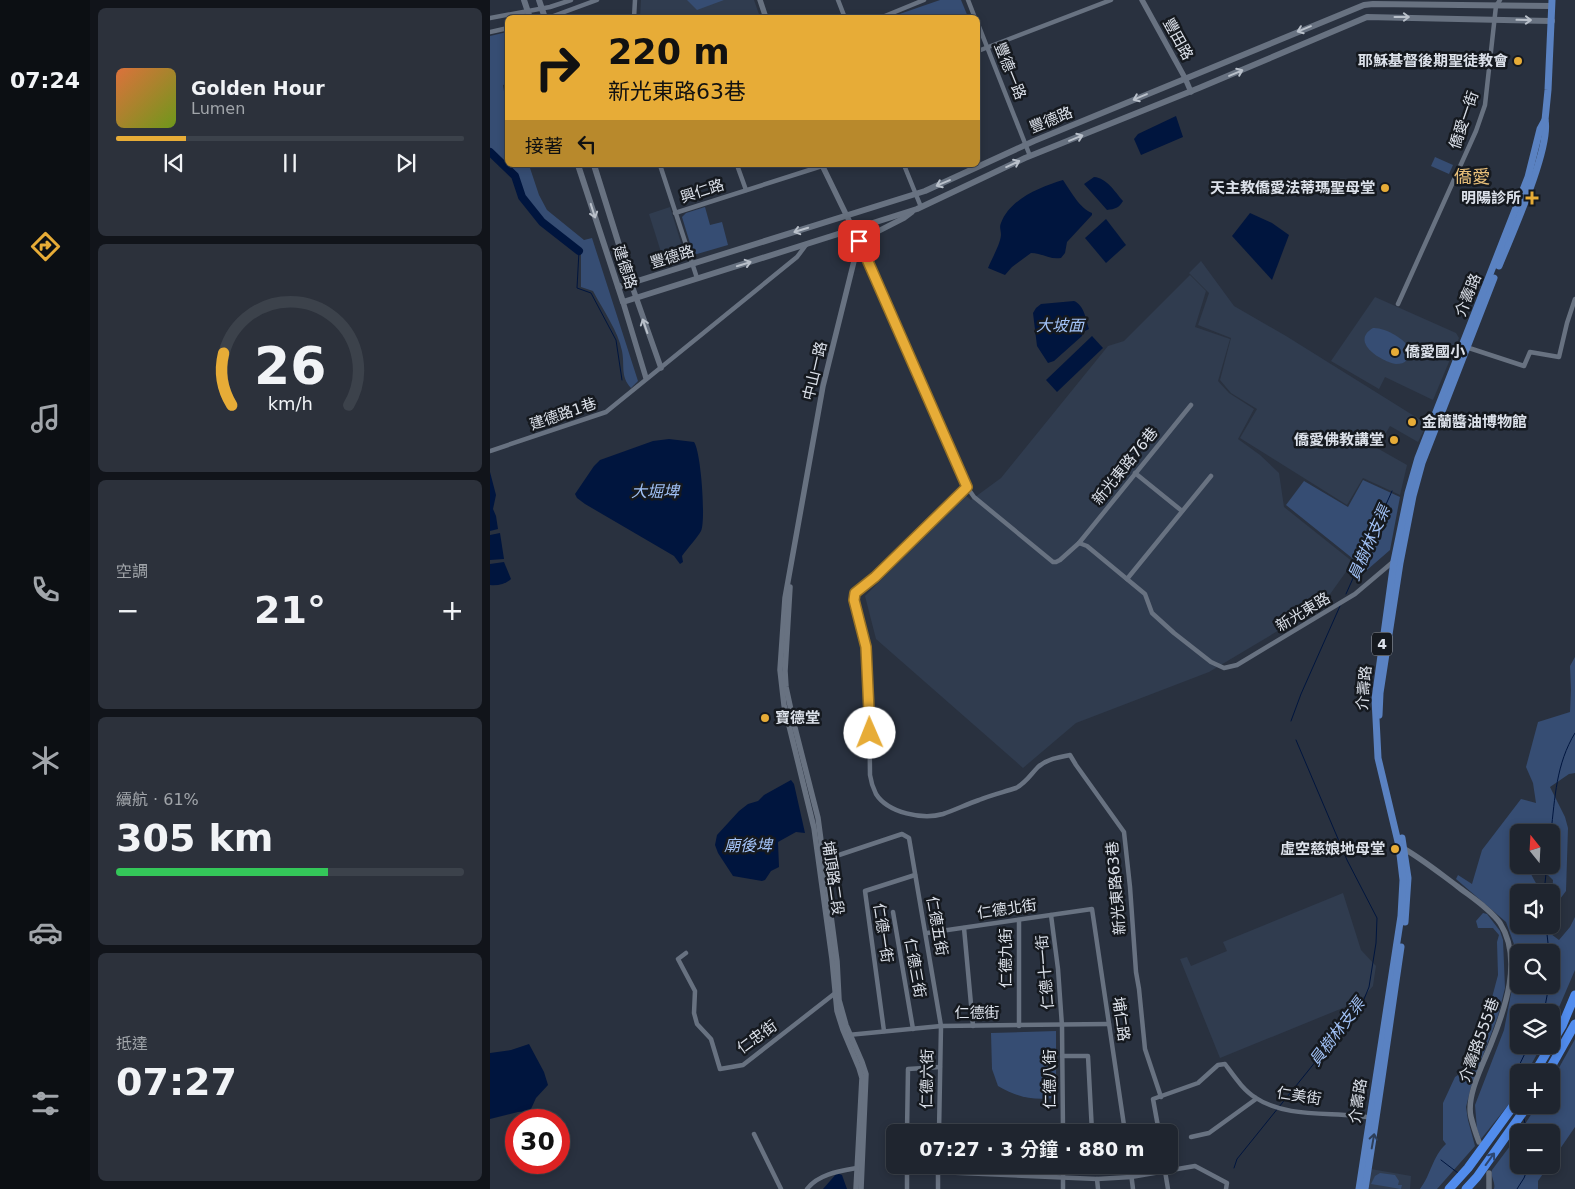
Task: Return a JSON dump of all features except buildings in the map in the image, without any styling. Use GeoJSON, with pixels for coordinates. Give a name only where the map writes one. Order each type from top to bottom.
{"type":"FeatureCollection","features":[{"type":"Feature","properties":{"kind":"highway"},"geometry":{"type":"LineString","coordinates":[[1560,1029],[1575,995]]}},
{"type":"Feature","properties":{"kind":"highway"},"geometry":{"type":"LineString","coordinates":[[1552,1064],[1575,1024]]}},
{"type":"Feature","properties":{"kind":"highway"},"geometry":{"type":"LineString","coordinates":[[1450,1189],[1510,1111]]}},
{"type":"Feature","properties":{"kind":"highway"},"geometry":{"type":"LineString","coordinates":[[1468,1186],[1522,1114]]}},
{"type":"Feature","properties":{"kind":"main road"},"geometry":{"type":"LineString","coordinates":[[524,0],[529,15]]}},
{"type":"Feature","properties":{"kind":"main road"},"geometry":{"type":"LineString","coordinates":[[539,0],[545,15]]}},
{"type":"Feature","properties":{"kind":"main road","name":"豐德路"},"geometry":{"type":"LineString","coordinates":[[980,166],[1026,144],[1364,5],[1552,3]]}},
{"type":"Feature","properties":{"kind":"main road","name":"4"},"geometry":{"type":"LineString","coordinates":[[1552,3],[1552,20]]}},
{"type":"Feature","properties":{"kind":"main road","name":"豐德路"},"geometry":{"type":"LineString","coordinates":[[623,302],[919,208],[1030,156],[1190,92],[1367,17],[1552,20]]}},
{"type":"Feature","properties":{"kind":"main road","name":"介壽路"},"geometry":{"type":"LineString","coordinates":[[1365,1189],[1377,1119],[1407,906],[1408,878],[1402,847],[1378,758],[1375,699],[1408,492],[1418,458],[1465,346],[1528,177],[1540,129],[1545,120],[1552,20]]}},
{"type":"Feature","properties":{"kind":"main road","name":"建德路"},"geometry":{"type":"LineString","coordinates":[[579,167],[623,302]]}},
{"type":"Feature","properties":{"kind":"main road","name":"建德路"},"geometry":{"type":"LineString","coordinates":[[595,167],[632,283]]}},
{"type":"Feature","properties":{"kind":"main road","name":"豐德路"},"geometry":{"type":"LineString","coordinates":[[632,283],[916,194],[977,167]]}},
{"type":"Feature","properties":{"kind":"main road","name":"介壽路"},"geometry":{"type":"LineString","coordinates":[[1359,1189],[1401,916],[1402,847]]}},
{"type":"Feature","properties":{"kind":"street"},"geometry":{"type":"LineString","coordinates":[[490,18],[542,8],[571,0]]}},
{"type":"Feature","properties":{"kind":"street"},"geometry":{"type":"LineString","coordinates":[[554,15],[597,0]]}},
{"type":"Feature","properties":{"kind":"street"},"geometry":{"type":"LineString","coordinates":[[634,15],[635,0]]}},
{"type":"Feature","properties":{"kind":"street"},"geometry":{"type":"LineString","coordinates":[[760,0],[765,15]]}},
{"type":"Feature","properties":{"kind":"street"},"geometry":{"type":"LineString","coordinates":[[838,0],[844,15]]}},
{"type":"Feature","properties":{"kind":"street"},"geometry":{"type":"LineString","coordinates":[[887,15],[924,0]]}},
{"type":"Feature","properties":{"kind":"street"},"geometry":{"type":"LineString","coordinates":[[968,0],[974,15]]}},
{"type":"Feature","properties":{"kind":"street"},"geometry":{"type":"LineString","coordinates":[[980,51],[1111,0]]}},
{"type":"Feature","properties":{"kind":"street","name":"豐田路"},"geometry":{"type":"LineString","coordinates":[[1142,0],[1185,78],[1190,92]]}},
{"type":"Feature","properties":{"kind":"street"},"geometry":{"type":"LineString","coordinates":[[1495,19],[1498,3]]}},
{"type":"Feature","properties":{"kind":"street","name":"僑愛一街"},"geometry":{"type":"LineString","coordinates":[[1398,304],[1482,114],[1490,76],[1495,19]]}},
{"type":"Feature","properties":{"kind":"street"},"geometry":{"type":"LineString","coordinates":[[490,32],[505,29]]}},
{"type":"Feature","properties":{"kind":"street","name":"豐德一路"},"geometry":{"type":"LineString","coordinates":[[980,29],[1030,156]]}},
{"type":"Feature","properties":{"kind":"street"},"geometry":{"type":"LineString","coordinates":[[661,167],[697,278]]}},
{"type":"Feature","properties":{"kind":"street"},"geometry":{"type":"LineString","coordinates":[[738,167],[746,190]]}},
{"type":"Feature","properties":{"kind":"street","name":"興仁路"},"geometry":{"type":"LineString","coordinates":[[675,213],[816,167]]}},
{"type":"Feature","properties":{"kind":"street"},"geometry":{"type":"LineString","coordinates":[[823,167],[859,241],[967,487]]}},
{"type":"Feature","properties":{"kind":"street"},"geometry":{"type":"LineString","coordinates":[[859,241],[904,218],[919,208],[916,194],[905,167]]}},
{"type":"Feature","properties":{"kind":"street","name":"中山一路"},"geometry":{"type":"LineString","coordinates":[[797,536],[823,386],[859,241]]}},
{"type":"Feature","properties":{"kind":"street","name":"建德路1巷"},"geometry":{"type":"LineString","coordinates":[[490,452],[600,416],[611,409],[646,378],[661,368],[797,257],[806,245]]}},
{"type":"Feature","properties":{"kind":"street","name":"豐德路"},"geometry":{"type":"LineString","coordinates":[[618,287],[632,283]]}},
{"type":"Feature","properties":{"kind":"street","name":"建德路"},"geometry":{"type":"LineString","coordinates":[[632,283],[661,368]]}},
{"type":"Feature","properties":{"kind":"street"},"geometry":{"type":"LineString","coordinates":[[1465,346],[1524,366],[1530,352],[1559,357],[1575,299]]}},
{"type":"Feature","properties":{"kind":"street","name":"建德路"},"geometry":{"type":"LineString","coordinates":[[623,302],[646,378]]}},
{"type":"Feature","properties":{"kind":"street","name":"新光東路76巷"},"geometry":{"type":"LineString","coordinates":[[967,487],[974,497],[1053,562],[1056,562],[1079,543],[1191,405]]}},
{"type":"Feature","properties":{"kind":"street"},"geometry":{"type":"LineString","coordinates":[[1135,473],[1182,512]]}},
{"type":"Feature","properties":{"kind":"street"},"geometry":{"type":"LineString","coordinates":[[1079,543],[1087,546],[1127,579],[1211,476]]}},
{"type":"Feature","properties":{"kind":"street","name":"新光東路63巷"},"geometry":{"type":"LineString","coordinates":[[967,487],[875,577],[855,593],[854,600],[866,647],[869,688],[870,776],[872,784],[877,795],[883,801],[898,809],[917,815],[941,814],[1017,787],[1026,781],[1039,766],[1052,759],[1070,755],[1124,832],[1136,972],[1145,1049],[1161,1097]]}},
{"type":"Feature","properties":{"kind":"street","name":"埔頂路二段"},"geometry":{"type":"LineString","coordinates":[[797,536],[791,569],[785,671],[786,687],[818,818],[821,861],[836,961],[837,994],[862,1078],[856,1189]]}},
{"type":"Feature","properties":{"kind":"street","name":"新光東路"},"geometry":{"type":"LineString","coordinates":[[1127,579],[1145,594],[1152,613],[1211,662],[1224,668],[1237,665],[1355,594],[1397,562]]}},
{"type":"Feature","properties":{"kind":"street","name":"仁德五街"},"geometry":{"type":"LineString","coordinates":[[821,861],[902,834],[909,838],[927,933],[941,1026]]}},
{"type":"Feature","properties":{"kind":"street","name":"介壽路555巷"},"geometry":{"type":"LineString","coordinates":[[1402,847],[1484,907],[1499,922],[1508,944],[1510,970],[1505,1010],[1471,1098],[1470,1115],[1479,1142]]}},
{"type":"Feature","properties":{"kind":"street","name":"仁德一街"},"geometry":{"type":"LineString","coordinates":[[884,1031],[865,891],[915,875]]}},
{"type":"Feature","properties":{"kind":"street","name":"仁德北街"},"geometry":{"type":"LineString","coordinates":[[927,933],[1092,909]]}},
{"type":"Feature","properties":{"kind":"street","name":"埔仁路"},"geometry":{"type":"LineString","coordinates":[[1092,909],[1124,1124]]}},
{"type":"Feature","properties":{"kind":"street","name":"仁德三街"},"geometry":{"type":"LineString","coordinates":[[893,912],[914,1029]]}},
{"type":"Feature","properties":{"kind":"street","name":"仁德十一街"},"geometry":{"type":"LineString","coordinates":[[1051,915],[1058,969],[1062,1026]]}},
{"type":"Feature","properties":{"kind":"street","name":"仁德九街"},"geometry":{"type":"LineString","coordinates":[[1019,920],[1019,1026]]}},
{"type":"Feature","properties":{"kind":"street"},"geometry":{"type":"LineString","coordinates":[[964,928],[973,1026]]}},
{"type":"Feature","properties":{"kind":"street","name":"仁忠街"},"geometry":{"type":"LineString","coordinates":[[686,952],[678,959],[695,991],[694,1013],[697,1024],[711,1039],[720,1069],[743,1065],[837,994]]}},
{"type":"Feature","properties":{"kind":"street","name":"仁德街"},"geometry":{"type":"LineString","coordinates":[[848,1035],[941,1026],[1109,1024]]}},
{"type":"Feature","properties":{"kind":"street","name":"仁德六街"},"geometry":{"type":"LineString","coordinates":[[939,1124],[941,1026]]}},
{"type":"Feature","properties":{"kind":"street","name":"仁德八街"},"geometry":{"type":"LineString","coordinates":[[1062,1026],[1063,1124]]}},
{"type":"Feature","properties":{"kind":"street","name":"埔頂路二段"},"geometry":{"type":"LineString","coordinates":[[848,1035],[866,1074],[861,1189]]}},
{"type":"Feature","properties":{"kind":"street"},"geometry":{"type":"LineString","coordinates":[[1062,1056],[1088,1056],[1092,1124]]}},
{"type":"Feature","properties":{"kind":"street","name":"仁美街"},"geometry":{"type":"LineString","coordinates":[[1158,1124],[1153,1099],[1198,1083],[1218,1065],[1225,1064],[1245,1089],[1256,1099],[1277,1108],[1377,1119]]}},
{"type":"Feature","properties":{"kind":"street"},"geometry":{"type":"LineString","coordinates":[[907,1124],[908,1069],[940,1066]]}},
{"type":"Feature","properties":{"kind":"street"},"geometry":{"type":"LineString","coordinates":[[1191,1137],[1208,1133],[1256,1099]]}},
{"type":"Feature","properties":{"kind":"street"},"geometry":{"type":"LineString","coordinates":[[754,1134],[782,1189]]}},
{"type":"Feature","properties":{"kind":"street"},"geometry":{"type":"LineString","coordinates":[[1178,1167],[1195,1166],[1227,1183],[1226,1189]]}},
{"type":"Feature","properties":{"kind":"street"},"geometry":{"type":"LineString","coordinates":[[807,1189],[821,1178],[836,1172],[857,1168]]}},
{"type":"Feature","properties":{"kind":"street"},"geometry":{"type":"LineString","coordinates":[[1488,1189],[1489,1173]]}},
{"type":"Feature","properties":{"kind":"street"},"geometry":{"type":"LineString","coordinates":[[907,1174],[907,1189]]}},
{"type":"Feature","properties":{"kind":"street"},"geometry":{"type":"LineString","coordinates":[[938,1174],[938,1189]]}},
{"type":"Feature","properties":{"kind":"street"},"geometry":{"type":"LineString","coordinates":[[988,1174],[1097,1179],[1131,1177],[1142,1174]]}},
{"type":"Feature","properties":{"kind":"street"},"geometry":{"type":"LineString","coordinates":[[1131,1174],[1133,1189]]}},
{"type":"Feature","properties":{"kind":"street"},"geometry":{"type":"LineString","coordinates":[[1166,1174],[1168,1189]]}},
{"type":"Feature","properties":{"kind":"street"},"geometry":{"type":"LineString","coordinates":[[1063,1177],[1063,1189]]}},
{"type":"Feature","properties":{"kind":"street"},"geometry":{"type":"LineString","coordinates":[[1097,1179],[1098,1189]]}},
{"type":"Feature","properties":{"kind":"shaded area"},"geometry":{"type":"Polygon","coordinates":[[[641,0],[754,0],[759,15],[640,15],[641,0]]]}},
{"type":"Feature","properties":{"kind":"shaded area"},"geometry":{"type":"Polygon","coordinates":[[[687,0],[724,0],[697,10],[687,0]]]}},
{"type":"Feature","properties":{"kind":"shaded area"},"geometry":{"type":"Polygon","coordinates":[[[940,0],[961,0],[967,15],[897,15],[940,0]]]}},
{"type":"Feature","properties":{"kind":"shaded area"},"geometry":{"type":"Polygon","coordinates":[[[505,32],[505,84],[503,85],[505,98],[505,162],[490,148],[490,36],[505,32]]]}},
{"type":"Feature","properties":{"kind":"shaded area"},"geometry":{"type":"Polygon","coordinates":[[[1435,157],[1453,165],[1449,174],[1431,166],[1435,157]]]}},
{"type":"Feature","properties":{"kind":"shaded area"},"geometry":{"type":"Polygon","coordinates":[[[510,167],[530,167],[539,195],[547,210],[584,240],[592,238],[638,381],[631,388],[625,379],[622,351],[614,328],[593,291],[581,287],[581,250],[544,220],[525,196],[518,176],[510,167]]]}},
{"type":"Feature","properties":{"kind":"shaded area"},"geometry":{"type":"Polygon","coordinates":[[[670,207],[686,259],[683,262],[666,268],[649,214],[670,207]]]}},
{"type":"Feature","properties":{"kind":"shaded area"},"geometry":{"type":"Polygon","coordinates":[[[705,207],[710,225],[722,222],[728,245],[697,254],[693,253],[682,217],[686,213],[705,207]]]}},
{"type":"Feature","properties":{"kind":"shaded area"},"geometry":{"type":"Polygon","coordinates":[[[1201,261],[1234,306],[1286,336],[1427,424],[1418,442],[1390,426],[1377,448],[1407,465],[1400,495],[1363,478],[1347,505],[1240,438],[1257,409],[1231,393],[1220,380],[1231,338],[1198,325],[1209,293],[1189,273],[1201,261]]]}},
{"type":"Feature","properties":{"kind":"shaded area"},"geometry":{"type":"Polygon","coordinates":[[[1190,275],[1206,291],[1195,327],[1230,339],[1218,381],[1229,393],[1254,409],[1238,439],[1260,455],[1279,473],[1284,507],[1353,562],[1323,604],[1209,672],[1076,723],[1023,768],[876,639],[865,596],[965,495],[971,500],[1001,478],[1108,346],[1124,341],[1190,275]]]}},
{"type":"Feature","properties":{"kind":"shaded area","name":"僑愛國小"},"geometry":{"type":"Polygon","coordinates":[[[1375,297],[1456,333],[1459,338],[1433,400],[1385,377],[1379,389],[1331,361],[1375,297]]]}},
{"type":"Feature","properties":{"kind":"shaded area"},"geometry":{"type":"Polygon","coordinates":[[[1373,328],[1383,329],[1404,342],[1410,351],[1404,363],[1396,364],[1383,360],[1370,351],[1364,339],[1373,328]]]}},
{"type":"Feature","properties":{"kind":"shaded area"},"geometry":{"type":"Polygon","coordinates":[[[1363,480],[1400,497],[1390,550],[1367,570],[1286,505],[1304,481],[1348,507],[1363,480]]]}},
{"type":"Feature","properties":{"kind":"shaded area"},"geometry":{"type":"Polygon","coordinates":[[[1575,657],[1575,773],[1569,774],[1550,787],[1565,817],[1568,828],[1566,891],[1560,899],[1560,884],[1553,884],[1553,880],[1547,874],[1560,874],[1560,824],[1510,824],[1510,874],[1531,874],[1536,884],[1510,884],[1510,933],[1506,922],[1456,879],[1458,875],[1472,884],[1482,850],[1521,799],[1536,803],[1533,783],[1526,767],[1538,722],[1570,712],[1570,666],[1575,657]]]}},
{"type":"Feature","properties":{"kind":"shaded area"},"geometry":{"type":"Polygon","coordinates":[[[1343,893],[1361,950],[1376,966],[1373,986],[1360,1001],[1220,1058],[1180,959],[1187,957],[1191,966],[1227,951],[1223,942],[1343,893]]]}},
{"type":"Feature","properties":{"kind":"shaded area"},"geometry":{"type":"Polygon","coordinates":[[[1483,913],[1487,914],[1500,931],[1503,940],[1505,988],[1498,1016],[1471,1087],[1466,1107],[1475,1146],[1437,1189],[1420,1189],[1441,1149],[1446,1144],[1443,1140],[1443,1103],[1455,1077],[1470,1067],[1472,1044],[1478,1045],[1481,1039],[1498,975],[1497,942],[1499,935],[1493,928],[1478,928],[1476,921],[1483,913]]]}},
{"type":"Feature","properties":{"kind":"shaded area"},"geometry":{"type":"Polygon","coordinates":[[[1575,917],[1575,970],[1560,1005],[1510,1004],[1510,1054],[1537,1054],[1531,1064],[1510,1064],[1510,1103],[1481,1139],[1477,1129],[1475,1105],[1504,1030],[1511,994],[1560,994],[1560,944],[1514,944],[1510,934],[1551,934],[1559,940],[1570,927],[1575,917]]]}},
{"type":"Feature","properties":{"kind":"shaded area"},"geometry":{"type":"Polygon","coordinates":[[[1056,1031],[1056,1098],[1040,1099],[1026,1097],[998,1086],[992,1069],[991,1033],[1056,1031]]]}},
{"type":"Feature","properties":{"kind":"shaded area"},"geometry":{"type":"Polygon","coordinates":[[[1575,1039],[1575,1127],[1560,1149],[1560,1124],[1525,1124],[1531,1114],[1560,1114],[1560,1066],[1575,1039]]]}},
{"type":"Feature","properties":{"kind":"shaded area"},"geometry":{"type":"Polygon","coordinates":[[[1510,1146],[1510,1174],[1543,1174],[1538,1181],[1538,1189],[1494,1189],[1492,1170],[1510,1146]]]}},
{"type":"Feature","properties":{"kind":"shaded area"},"geometry":{"type":"Polygon","coordinates":[[[1371,1169],[1411,1176],[1410,1189],[1367,1189],[1371,1169]]]}},
{"type":"Feature","properties":{"kind":"shaded area"},"geometry":{"type":"Polygon","coordinates":[[[1380,1173],[1395,1175],[1399,1181],[1398,1185],[1402,1185],[1401,1189],[1371,1184],[1375,1176],[1380,1173]]]}},
{"type":"Feature","properties":{"kind":"water"},"geometry":{"type":"Polygon","coordinates":[[[1176,116],[1183,137],[1141,155],[1134,139],[1138,134],[1176,116]]]}},
{"type":"Feature","properties":{"kind":"water"},"geometry":{"type":"Polygon","coordinates":[[[1094,177],[1107,183],[1123,201],[1118,207],[1107,210],[1084,184],[1094,177]]]}},
{"type":"Feature","properties":{"kind":"water"},"geometry":{"type":"Polygon","coordinates":[[[1063,180],[1083,208],[1092,213],[1092,215],[1067,242],[1065,253],[1061,258],[1031,253],[1012,267],[1005,275],[988,268],[998,247],[1001,235],[1000,224],[1011,207],[1036,190],[1063,180]]]}},
{"type":"Feature","properties":{"kind":"water"},"geometry":{"type":"Polygon","coordinates":[[[1250,213],[1272,223],[1289,235],[1272,280],[1232,236],[1250,213]]]}},
{"type":"Feature","properties":{"kind":"water"},"geometry":{"type":"Polygon","coordinates":[[[1106,219],[1126,245],[1106,263],[1085,238],[1106,219]]]}},
{"type":"Feature","properties":{"kind":"water","name":"大坡面"},"geometry":{"type":"Polygon","coordinates":[[[1074,301],[1082,309],[1089,329],[1083,332],[1082,336],[1054,361],[1048,363],[1037,346],[1033,313],[1041,304],[1074,301]]]}},
{"type":"Feature","properties":{"kind":"water","name":"大坡面"},"geometry":{"type":"Polygon","coordinates":[[[1092,336],[1103,348],[1057,392],[1046,380],[1092,336]]]}},
{"type":"Feature","properties":{"kind":"water","name":"大堀埤"},"geometry":{"type":"Polygon","coordinates":[[[669,439],[694,442],[699,458],[702,486],[703,514],[701,531],[682,556],[683,562],[680,564],[674,556],[585,504],[575,494],[600,460],[653,441],[669,439]]]}},
{"type":"Feature","properties":{"kind":"water"},"geometry":{"type":"Polygon","coordinates":[[[490,472],[496,495],[493,509],[498,529],[490,531],[490,472]]]}},
{"type":"Feature","properties":{"kind":"water"},"geometry":{"type":"Polygon","coordinates":[[[500,533],[504,559],[490,560],[490,535],[500,533]]]}},
{"type":"Feature","properties":{"kind":"water"},"geometry":{"type":"Polygon","coordinates":[[[504,562],[511,579],[501,584],[490,585],[490,564],[504,562]]]}},
{"type":"Feature","properties":{"kind":"water","name":"廟後埤"},"geometry":{"type":"Polygon","coordinates":[[[791,780],[794,784],[805,833],[796,832],[778,842],[779,867],[771,871],[765,880],[733,876],[718,853],[715,845],[717,835],[748,804],[758,801],[764,795],[791,780]]]}},
{"type":"Feature","properties":{"kind":"water"},"geometry":{"type":"Polygon","coordinates":[[[529,1044],[544,1072],[548,1085],[536,1098],[531,1109],[505,1109],[505,1115],[490,1119],[490,1053],[511,1050],[529,1044]]]}},
{"type":"Feature","properties":{"kind":"water"},"geometry":{"type":"Polygon","coordinates":[[[837,1173],[842,1175],[847,1189],[823,1189],[837,1173]]]}},
{"type":"Feature","properties":{"kind":"waterway"},"geometry":{"type":"LineString","coordinates":[[490,152],[505,166]]}},
{"type":"Feature","properties":{"kind":"waterway"},"geometry":{"type":"LineString","coordinates":[[506,167],[515,176],[522,197],[542,222],[579,251]]}},
{"type":"Feature","properties":{"kind":"waterway"},"geometry":{"type":"LineString","coordinates":[[579,251],[577,288],[591,293],[616,340],[622,380]]}},
{"type":"Feature","properties":{"kind":"waterway","name":"員樹林支渠"},"geometry":{"type":"LineString","coordinates":[[1346,594],[1392,491]]}},
{"type":"Feature","properties":{"kind":"waterway","name":"員樹林支渠"},"geometry":{"type":"LineString","coordinates":[[1291,721],[1340,606]]}},
{"type":"Feature","properties":{"kind":"waterway"},"geometry":{"type":"LineString","coordinates":[[1552,824],[1560,769],[1575,733]]}},
{"type":"Feature","properties":{"kind":"waterway","name":"員樹林支渠"},"geometry":{"type":"LineString","coordinates":[[1234,1168],[1237,1159],[1362,1004],[1369,987],[1376,943],[1377,918],[1347,860],[1296,740]]}},
{"type":"Feature","properties":{"kind":"waterway"},"geometry":{"type":"LineString","coordinates":[[1545,884],[1546,874]]}},
{"type":"Feature","properties":{"kind":"waterway"},"geometry":{"type":"LineString","coordinates":[[1547,934],[1548,944]]}},
{"type":"Feature","properties":{"kind":"waterway"},"geometry":{"type":"LineString","coordinates":[[1545,1004],[1547,994]]}},
{"type":"Feature","properties":{"kind":"waterway"},"geometry":{"type":"LineString","coordinates":[[1520,1064],[1525,1054]]}},
{"type":"Feature","properties":{"kind":"waterway"},"geometry":{"type":"LineString","coordinates":[[1524,1119],[1525,1124]]}},
{"type":"Feature","properties":{"kind":"waterway"},"geometry":{"type":"LineString","coordinates":[[1441,1160],[1458,1173]]}},
{"type":"Feature","properties":{"kind":"waterway"},"geometry":{"type":"LineString","coordinates":[[1517,1189],[1526,1174]]}},
{"type":"Feature","properties":{"kind":"place","name":"耶穌基督後期聖徒教會"},"geometry":{"type":"Point","coordinates":[1518,61]}},
{"type":"Feature","properties":{"kind":"place","name":"天主教僑愛法蒂瑪聖母堂"},"geometry":{"type":"Point","coordinates":[1385,188]}},
{"type":"Feature","properties":{"kind":"place","name":"明陽診所"},"geometry":{"type":"Point","coordinates":[1532,198]}},
{"type":"Feature","properties":{"kind":"place","name":"僑愛國小"},"geometry":{"type":"Point","coordinates":[1395,352]}},
{"type":"Feature","properties":{"kind":"place","name":"金蘭醬油博物館"},"geometry":{"type":"Point","coordinates":[1412,422]}},
{"type":"Feature","properties":{"kind":"place","name":"僑愛佛教講堂"},"geometry":{"type":"Point","coordinates":[1394,440]}},
{"type":"Feature","properties":{"kind":"place","name":"寶德堂"},"geometry":{"type":"Point","coordinates":[765,718]}},
{"type":"Feature","properties":{"kind":"place","name":"虛空慈娘地母堂"},"geometry":{"type":"Point","coordinates":[1395,849]}},
{"type":"Feature","properties":{"kind":"district","name":"僑愛"},"geometry":{"type":"Point","coordinates":[1472,176]}},
{"type":"Feature","properties":{"kind":"route"},"geometry":{"type":"LineString","coordinates":[[859,241],[898,326],[967,487],[875,577],[855,593],[854,600],[866,647],[870,733]]}}]}
